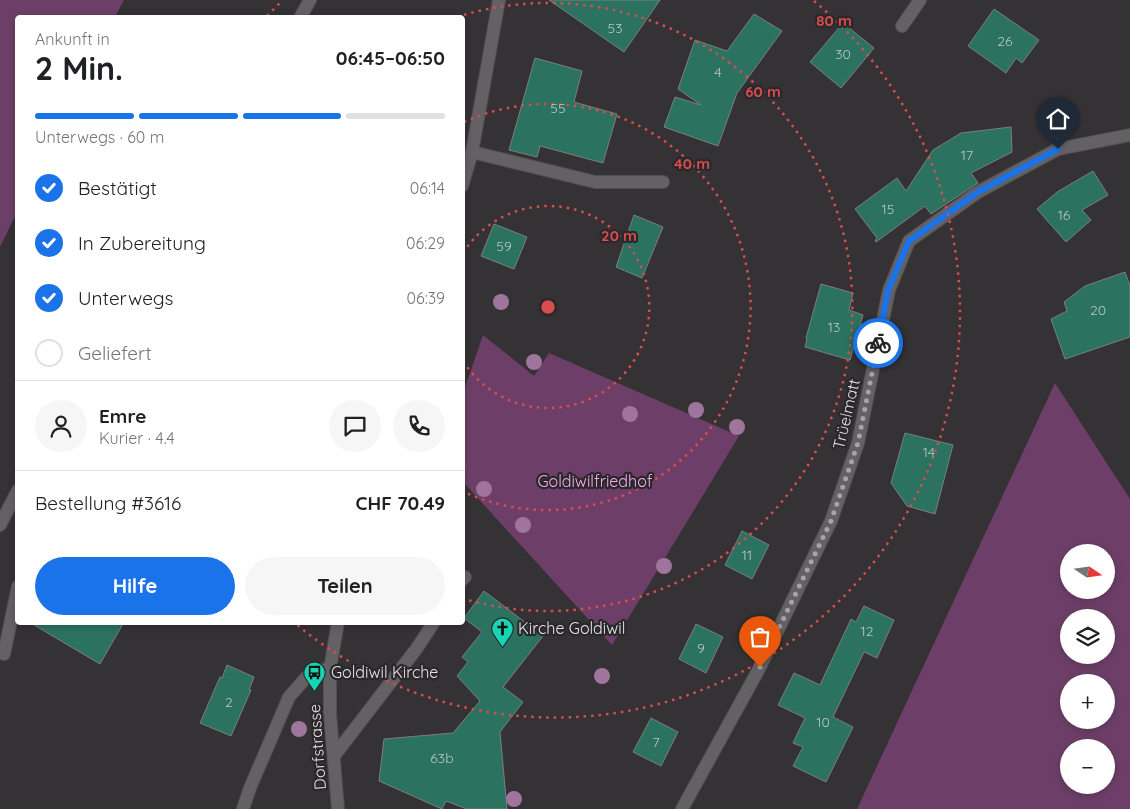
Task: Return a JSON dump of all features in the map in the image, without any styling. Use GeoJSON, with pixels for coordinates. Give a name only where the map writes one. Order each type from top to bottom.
{"type":"FeatureCollection","features":[{"type":"Feature","properties":{"kind":"street"},"geometry":{"type":"LineString","coordinates":[[302,15],[310,0]]}},
{"type":"Feature","properties":{"kind":"street"},"geometry":{"type":"LineString","coordinates":[[465,176],[472,152],[500,0]]}},
{"type":"Feature","properties":{"kind":"street"},"geometry":{"type":"LineString","coordinates":[[902,26],[920,0]]}},
{"type":"Feature","properties":{"kind":"street","name":"Trüelmatt"},"geometry":{"type":"LineString","coordinates":[[682,809],[760,667],[831,521],[858,443],[888,290],[909,241],[978,192],[1058,149],[1130,135]]}},
{"type":"Feature","properties":{"kind":"street"},"geometry":{"type":"LineString","coordinates":[[472,152],[595,182],[663,182]]}},
{"type":"Feature","properties":{"kind":"street"},"geometry":{"type":"LineString","coordinates":[[0,525],[15,496]]}},
{"type":"Feature","properties":{"kind":"street"},"geometry":{"type":"LineString","coordinates":[[4,654],[15,601]]}},
{"type":"Feature","properties":{"kind":"street","name":"Dorfstrasse"},"geometry":{"type":"LineString","coordinates":[[337,625],[330,669],[330,714],[338,809]]}},
{"type":"Feature","properties":{"kind":"street"},"geometry":{"type":"LineString","coordinates":[[334,756],[417,648],[432,625]]}},
{"type":"Feature","properties":{"kind":"street"},"geometry":{"type":"LineString","coordinates":[[243,809],[250,788],[289,697],[311,672],[330,669]]}},
{"type":"Feature","properties":{"kind":"green space"},"geometry":{"type":"Polygon","coordinates":[[[0,0],[124,0],[116,15],[15,15],[15,216],[0,247],[0,0]]]}},
{"type":"Feature","properties":{"kind":"green space","name":"Goldiwilfriedhof"},"geometry":{"type":"Polygon","coordinates":[[[483,335],[534,376],[549,353],[739,436],[612,645],[465,484],[465,387],[483,335]]]}},
{"type":"Feature","properties":{"kind":"green space"},"geometry":{"type":"Polygon","coordinates":[[[1055,383],[1130,499],[1130,809],[857,809],[1055,383]]]}},
{"type":"Feature","properties":{"kind":"building"},"geometry":{"type":"Polygon","coordinates":[[[549,0],[660,0],[624,52],[549,0]]]}},
{"type":"Feature","properties":{"kind":"building"},"geometry":{"type":"Polygon","coordinates":[[[994,9],[1039,40],[1022,63],[1016,58],[1006,73],[968,46],[994,9]]]}},
{"type":"Feature","properties":{"kind":"building"},"geometry":{"type":"Polygon","coordinates":[[[754,14],[782,31],[737,93],[718,146],[664,127],[675,97],[701,105],[678,89],[695,40],[727,51],[754,14]]]}},
{"type":"Feature","properties":{"kind":"building"},"geometry":{"type":"Polygon","coordinates":[[[843,23],[874,48],[841,88],[810,62],[843,23]]]}},
{"type":"Feature","properties":{"kind":"building"},"geometry":{"type":"Polygon","coordinates":[[[535,58],[582,71],[574,102],[617,114],[603,163],[540,146],[537,157],[509,150],[535,58]]]}},
{"type":"Feature","properties":{"kind":"building"},"geometry":{"type":"Polygon","coordinates":[[[1011,127],[1012,152],[971,173],[978,183],[931,214],[925,206],[875,241],[877,238],[855,209],[897,178],[906,191],[933,150],[961,133],[1011,127]]]}},
{"type":"Feature","properties":{"kind":"building"},"geometry":{"type":"Polygon","coordinates":[[[1093,171],[1108,195],[1082,210],[1091,220],[1066,242],[1037,209],[1057,192],[1093,171]]]}},
{"type":"Feature","properties":{"kind":"building"},"geometry":{"type":"Polygon","coordinates":[[[634,215],[663,227],[642,278],[616,267],[634,215]]]}},
{"type":"Feature","properties":{"kind":"building"},"geometry":{"type":"Polygon","coordinates":[[[494,224],[527,237],[514,269],[481,256],[494,224]]]}},
{"type":"Feature","properties":{"kind":"building"},"geometry":{"type":"Polygon","coordinates":[[[1125,272],[1130,286],[1130,337],[1065,359],[1051,319],[1067,311],[1064,302],[1085,286],[1125,272]]]}},
{"type":"Feature","properties":{"kind":"building"},"geometry":{"type":"Polygon","coordinates":[[[821,284],[853,293],[849,310],[863,315],[850,360],[805,347],[821,284]]]}},
{"type":"Feature","properties":{"kind":"building"},"geometry":{"type":"Polygon","coordinates":[[[905,433],[953,445],[935,514],[907,506],[891,483],[905,433]]]}},
{"type":"Feature","properties":{"kind":"building"},"geometry":{"type":"Polygon","coordinates":[[[742,531],[769,545],[752,579],[725,565],[742,531]]]}},
{"type":"Feature","properties":{"kind":"building"},"geometry":{"type":"Polygon","coordinates":[[[484,591],[543,636],[503,687],[523,702],[500,732],[507,809],[467,809],[446,801],[442,809],[379,781],[384,739],[453,733],[480,701],[457,676],[468,662],[462,657],[482,632],[465,619],[484,591]]]}},
{"type":"Feature","properties":{"kind":"building"},"geometry":{"type":"Polygon","coordinates":[[[864,606],[894,620],[877,658],[864,652],[833,717],[853,727],[826,782],[793,766],[803,747],[793,743],[805,718],[778,705],[794,673],[820,685],[851,619],[856,622],[864,606]]]}},
{"type":"Feature","properties":{"kind":"building"},"geometry":{"type":"Polygon","coordinates":[[[696,624],[723,637],[706,673],[679,659],[696,624]]]}},
{"type":"Feature","properties":{"kind":"building"},"geometry":{"type":"Polygon","coordinates":[[[34,625],[122,625],[100,664],[34,625]]]}},
{"type":"Feature","properties":{"kind":"building"},"geometry":{"type":"Polygon","coordinates":[[[227,665],[254,677],[249,690],[251,690],[231,736],[200,723],[227,665]]]}},
{"type":"Feature","properties":{"kind":"building"},"geometry":{"type":"Polygon","coordinates":[[[651,718],[678,732],[661,766],[633,752],[651,718]]]}},
{"type":"Feature","properties":{"kind":"way so far"},"geometry":{"type":"LineString","coordinates":[[760,667],[831,521],[858,443],[878,343]]}},
{"type":"Feature","properties":{"kind":"place","name":"Kirche Goldiwil"},"geometry":{"type":"Point","coordinates":[502,647]}},
{"type":"Feature","properties":{"kind":"place","name":"Goldiwil Kirche"},"geometry":{"type":"Point","coordinates":[315,691]}},
{"type":"Feature","properties":{"kind":"route"},"geometry":{"type":"LineString","coordinates":[[878,343],[888,290],[909,241],[978,192],[1058,149]]}}]}
